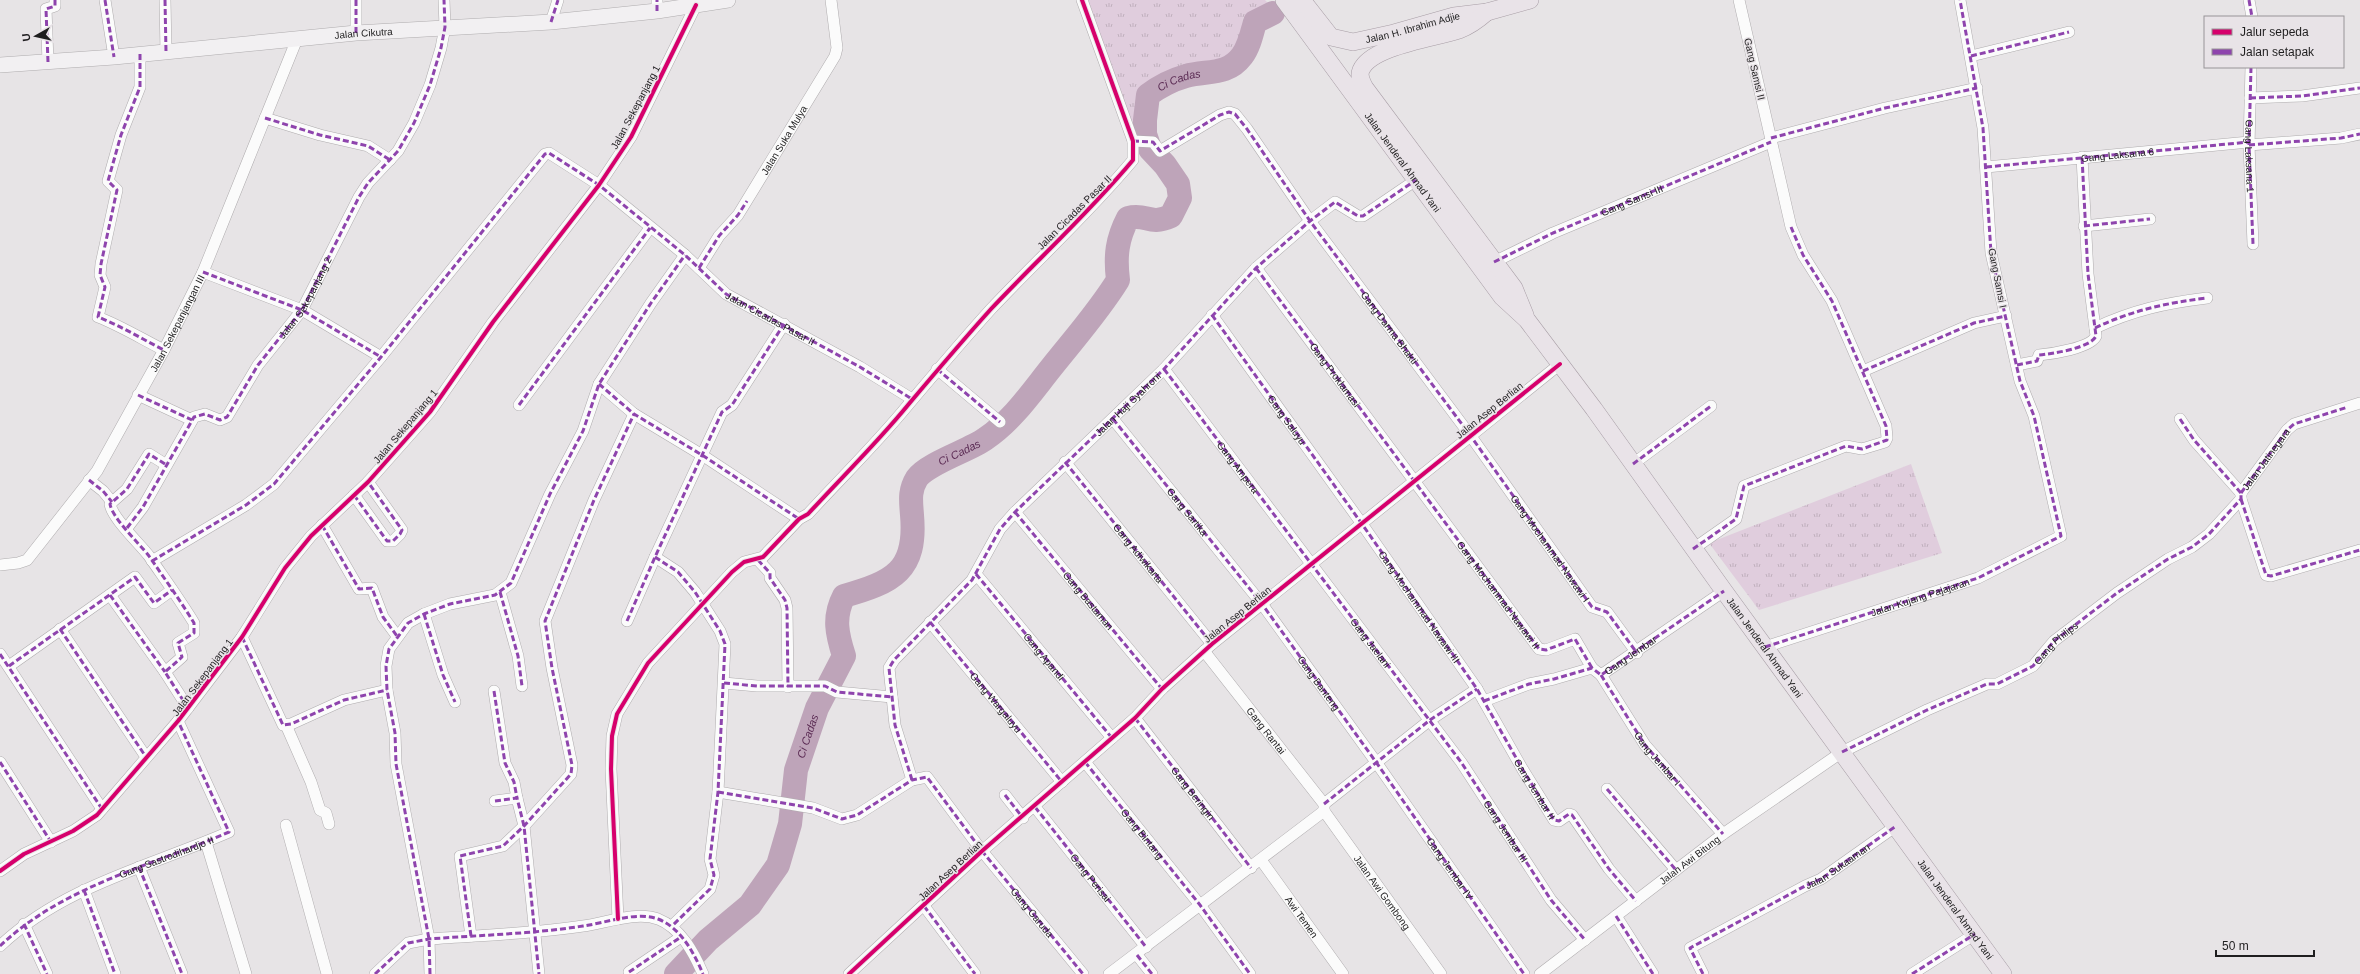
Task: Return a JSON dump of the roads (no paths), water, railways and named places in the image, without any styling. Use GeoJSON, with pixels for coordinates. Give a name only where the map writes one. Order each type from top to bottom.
{"type":"FeatureCollection","features":[{"type":"Feature","properties":{"kind":"main road","name":"Jalan Cikutra"},"geometry":{"type":"LineString","coordinates":[[0,65],[114,57],[141,59],[166,52],[356,33],[551,22],[657,5],[696,5],[728,0]]}},
{"type":"Feature","properties":{"kind":"main road","name":"Jalan Jenderal Ahmad Yani"},"geometry":{"type":"LineString","coordinates":[[1284,0],[1502,297],[1527,320],[1560,364],[2003,974]]}},
{"type":"Feature","properties":{"kind":"main road","name":"Jalan H. Ibrahim Adjie"},"geometry":{"type":"LineString","coordinates":[[1302,0],[1324,30],[1338,40],[1353,42],[1394,33],[1454,16],[1487,12],[1530,0]]}},
{"type":"Feature","properties":{"kind":"main road","name":"Jalan H. Ibrahim Adjie"},"geometry":{"type":"LineString","coordinates":[[1366,88],[1361,80],[1360,71],[1366,62],[1382,52],[1472,25],[1487,12]]}},
{"type":"Feature","properties":{"kind":"main road","name":"Jalan Jenderal Ahmad Yani"},"geometry":{"type":"LineString","coordinates":[[1366,88],[1514,288],[1527,320]]}},
{"type":"Feature","properties":{"kind":"street"},"geometry":{"type":"LineString","coordinates":[[48,62],[46,11],[47,8],[55,6],[55,0]]}},
{"type":"Feature","properties":{"kind":"street"},"geometry":{"type":"LineString","coordinates":[[105,0],[114,57]]}},
{"type":"Feature","properties":{"kind":"street"},"geometry":{"type":"LineString","coordinates":[[164,0],[166,52]]}},
{"type":"Feature","properties":{"kind":"street"},"geometry":{"type":"LineString","coordinates":[[356,0],[356,33]]}},
{"type":"Feature","properties":{"kind":"street","name":"Jalan Sekepanjang 2"},"geometry":{"type":"LineString","coordinates":[[192,420],[194,417],[201,414],[220,420],[227,417],[258,365],[302,310],[359,197],[368,183],[390,160],[408,136],[430,85],[445,27],[444,0]]}},
{"type":"Feature","properties":{"kind":"street"},"geometry":{"type":"LineString","coordinates":[[551,22],[558,0]]}},
{"type":"Feature","properties":{"kind":"street","name":"Jalan Suka Mulya"},"geometry":{"type":"LineString","coordinates":[[699,268],[719,236],[738,215],[835,56],[837,48],[831,0]]}},
{"type":"Feature","properties":{"kind":"street","name":"Jalan Cicadas Pasar II"},"geometry":{"type":"LineString","coordinates":[[381,357],[545,154],[552,154],[599,185],[685,255],[726,294],[784,324],[860,367],[912,399],[937,369],[1048,248],[1074,225],[1118,178],[1133,160],[1143,142],[1082,0]]}},
{"type":"Feature","properties":{"kind":"street","name":"Gang Samsi II"},"geometry":{"type":"LineString","coordinates":[[1693,549],[1736,519],[1744,486],[1846,446],[1862,449],[1886,441],[1886,426],[1832,301],[1803,255],[1791,227],[1767,143],[1739,0]]}},
{"type":"Feature","properties":{"kind":"street","name":"Gang Samsi I"},"geometry":{"type":"LineString","coordinates":[[1960,0],[1977,88],[1986,167],[1991,253],[2020,381],[2034,416],[2060,527]]}},
{"type":"Feature","properties":{"kind":"street"},"geometry":{"type":"LineString","coordinates":[[2249,0],[2252,16]]}},
{"type":"Feature","properties":{"kind":"street","name":"Jalan Sekepanjang 1"},"geometry":{"type":"LineString","coordinates":[[0,870],[24,854],[91,821],[188,708],[242,637],[285,568],[322,525],[368,482],[430,412],[493,322],[599,185],[630,137],[696,5]]}},
{"type":"Feature","properties":{"kind":"street"},"geometry":{"type":"LineString","coordinates":[[1971,56],[2070,32]]}},
{"type":"Feature","properties":{"kind":"street","name":"Jalan Sekepanjangan III"},"geometry":{"type":"LineString","coordinates":[[0,565],[18,563],[27,560],[97,471],[164,350],[203,272],[297,39]]}},
{"type":"Feature","properties":{"kind":"street"},"geometry":{"type":"LineString","coordinates":[[141,59],[140,87],[121,135],[108,181],[117,190],[101,264],[100,275],[105,287],[98,317],[126,328],[135,335],[164,350]]}},
{"type":"Feature","properties":{"kind":"street","name":"Gang Laksana 1"},"geometry":{"type":"LineString","coordinates":[[2251,68],[2249,144],[2253,244]]}},
{"type":"Feature","properties":{"kind":"street","name":"Gang Samsi III"},"geometry":{"type":"LineString","coordinates":[[1494,262],[1554,233],[1767,143],[1885,108],[1977,88]]}},
{"type":"Feature","properties":{"kind":"street"},"geometry":{"type":"LineString","coordinates":[[2250,98],[2302,96],[2360,88]]}},
{"type":"Feature","properties":{"kind":"street","name":"Gang Darma Bhakti"},"geometry":{"type":"LineString","coordinates":[[1143,142],[1160,151],[1220,116],[1229,112],[1235,114],[1247,129],[1310,221],[1470,435]]}},
{"type":"Feature","properties":{"kind":"street"},"geometry":{"type":"LineString","coordinates":[[265,118],[326,136],[368,146],[390,160]]}},
{"type":"Feature","properties":{"kind":"street","name":"Gang Laksana 6"},"geometry":{"type":"LineString","coordinates":[[1986,167],[2082,157],[2341,138],[2360,134]]}},
{"type":"Feature","properties":{"kind":"street"},"geometry":{"type":"LineString","coordinates":[[2017,365],[2037,361],[2039,355],[2061,352],[2092,341],[2096,336],[2084,226],[2082,157]]}},
{"type":"Feature","properties":{"kind":"street","name":"Jalan Haji Syahroni"},"geometry":{"type":"LineString","coordinates":[[912,780],[895,725],[889,668],[894,660],[976,574],[1000,529],[1065,462],[1164,369],[1256,268],[1310,221],[1335,202],[1358,216],[1363,216],[1416,180]]}},
{"type":"Feature","properties":{"kind":"street"},"geometry":{"type":"LineString","coordinates":[[2084,226],[2150,219]]}},
{"type":"Feature","properties":{"kind":"street"},"geometry":{"type":"LineString","coordinates":[[519,406],[650,228]]}},
{"type":"Feature","properties":{"kind":"street"},"geometry":{"type":"LineString","coordinates":[[430,974],[429,939],[420,879],[396,764],[396,732],[387,690],[386,666],[389,649],[397,636],[408,623],[424,614],[438,607],[478,600],[500,592],[511,583],[550,494],[583,431],[599,384],[651,303],[685,255]]}},
{"type":"Feature","properties":{"kind":"street","name":"Gang Proklamasi"},"geometry":{"type":"LineString","coordinates":[[1256,268],[1415,481]]}},
{"type":"Feature","properties":{"kind":"street"},"geometry":{"type":"LineString","coordinates":[[152,561],[246,505],[274,484],[381,357],[302,310],[203,272]]}},
{"type":"Feature","properties":{"kind":"street"},"geometry":{"type":"LineString","coordinates":[[2095,328],[2123,314],[2174,302],[2207,298]]}},
{"type":"Feature","properties":{"kind":"street","name":"Gang Saluyu"},"geometry":{"type":"LineString","coordinates":[[1212,315],[1362,524]]}},
{"type":"Feature","properties":{"kind":"street"},"geometry":{"type":"LineString","coordinates":[[1863,371],[1974,323],[2006,316]]}},
{"type":"Feature","properties":{"kind":"street"},"geometry":{"type":"LineString","coordinates":[[628,621],[655,557],[722,412],[732,405],[784,324]]}},
{"type":"Feature","properties":{"kind":"street","name":"Jalan Asep Berlian"},"geometry":{"type":"LineString","coordinates":[[849,974],[982,851],[1023,818],[1135,718],[1162,689],[1208,648],[1470,435],[1560,364]]}},
{"type":"Feature","properties":{"kind":"street"},"geometry":{"type":"LineString","coordinates":[[937,369],[1000,422]]}},
{"type":"Feature","properties":{"kind":"street","name":"Gang Ampera"},"geometry":{"type":"LineString","coordinates":[[1164,369],[1311,565]]}},
{"type":"Feature","properties":{"kind":"street"},"geometry":{"type":"LineString","coordinates":[[599,384],[634,414],[702,454],[799,519]]}},
{"type":"Feature","properties":{"kind":"street"},"geometry":{"type":"LineString","coordinates":[[127,528],[143,507],[165,464],[192,420],[138,395]]}},
{"type":"Feature","properties":{"kind":"street"},"geometry":{"type":"LineString","coordinates":[[618,919],[611,770],[612,736],[617,714],[648,662],[732,572],[744,562],[758,560],[770,551],[799,519],[808,514],[912,399]]}},
{"type":"Feature","properties":{"kind":"street","name":"Jalan Jatinegara"},"geometry":{"type":"LineString","coordinates":[[2241,496],[2282,436],[2294,424],[2360,403]]}},
{"type":"Feature","properties":{"kind":"street"},"geometry":{"type":"LineString","coordinates":[[1633,464],[1711,406]]}},
{"type":"Feature","properties":{"kind":"street"},"geometry":{"type":"LineString","coordinates":[[471,936],[460,856],[503,846],[524,826],[569,777],[572,770],[545,620],[594,500],[634,414]]}},
{"type":"Feature","properties":{"kind":"street","name":"Gang Sartika"},"geometry":{"type":"LineString","coordinates":[[1112,419],[1262,604]]}},
{"type":"Feature","properties":{"kind":"street"},"geometry":{"type":"LineString","coordinates":[[2180,420],[2194,440],[2241,496],[2266,575],[2271,576],[2360,550]]}},
{"type":"Feature","properties":{"kind":"street","name":"Gang Mochammad Nawawi I"},"geometry":{"type":"LineString","coordinates":[[1470,435],[1592,606],[1607,612],[1636,653]]}},
{"type":"Feature","properties":{"kind":"street"},"geometry":{"type":"LineString","coordinates":[[165,464],[149,454],[126,488],[110,504],[113,514],[127,528],[152,561],[196,628],[190,636],[178,643],[182,657],[165,672]]}},
{"type":"Feature","properties":{"kind":"street","name":"Gang Adiwikarta"},"geometry":{"type":"LineString","coordinates":[[1065,462],[1208,648]]}},
{"type":"Feature","properties":{"kind":"street"},"geometry":{"type":"LineString","coordinates":[[90,480],[112,502]]}},
{"type":"Feature","properties":{"kind":"street","name":"Gang Mochammad Nawawi II"},"geometry":{"type":"LineString","coordinates":[[1415,481],[1539,649],[1546,650],[1575,639],[1592,668]]}},
{"type":"Feature","properties":{"kind":"street"},"geometry":{"type":"LineString","coordinates":[[354,495],[387,541],[393,541],[402,530],[368,482]]}},
{"type":"Feature","properties":{"kind":"street","name":"Gang Philips"},"geometry":{"type":"LineString","coordinates":[[1842,752],[1927,710],[1987,684],[1997,684],[2033,666],[2054,641],[2117,593],[2168,559],[2192,547],[2209,534],[2241,496]]}},
{"type":"Feature","properties":{"kind":"street","name":"Gang Bastaman"},"geometry":{"type":"LineString","coordinates":[[1015,512],[1162,689]]}},
{"type":"Feature","properties":{"kind":"street","name":"Gang Mochammad Nawawi III"},"geometry":{"type":"LineString","coordinates":[[1362,524],[1477,689]]}},
{"type":"Feature","properties":{"kind":"street"},"geometry":{"type":"LineString","coordinates":[[322,525],[359,589],[372,588],[383,617],[397,636]]}},
{"type":"Feature","properties":{"kind":"street","name":"Jalan Kujang Pajajaran"},"geometry":{"type":"LineString","coordinates":[[1765,647],[1978,578],[2060,538],[2062,534],[2060,527]]}},
{"type":"Feature","properties":{"kind":"street"},"geometry":{"type":"LineString","coordinates":[[655,557],[678,572],[695,592],[723,638],[724,683],[718,792],[710,859],[714,875],[710,888],[672,926]]}},
{"type":"Feature","properties":{"kind":"street"},"geometry":{"type":"LineString","coordinates":[[758,560],[770,574],[770,578],[785,600],[787,608],[788,687]]}},
{"type":"Feature","properties":{"kind":"street","name":"Gang Jaelani"},"geometry":{"type":"LineString","coordinates":[[1311,565],[1430,720]]}},
{"type":"Feature","properties":{"kind":"street","name":"Gang Apandi"},"geometry":{"type":"LineString","coordinates":[[976,574],[1112,738]]}},
{"type":"Feature","properties":{"kind":"street"},"geometry":{"type":"LineString","coordinates":[[9,666],[135,577],[154,603],[172,590]]}},
{"type":"Feature","properties":{"kind":"street","name":"Gang Jembar"},"geometry":{"type":"LineString","coordinates":[[1484,701],[1529,684],[1554,679],[1592,668],[1601,675],[1636,653],[1724,591]]}},
{"type":"Feature","properties":{"kind":"street"},"geometry":{"type":"LineString","coordinates":[[500,592],[518,656],[522,686]]}},
{"type":"Feature","properties":{"kind":"street"},"geometry":{"type":"LineString","coordinates":[[110,595],[122,609],[188,708]]}},
{"type":"Feature","properties":{"kind":"street","name":"Gang Banteng"},"geometry":{"type":"LineString","coordinates":[[1262,604],[1376,762]]}},
{"type":"Feature","properties":{"kind":"street"},"geometry":{"type":"LineString","coordinates":[[424,614],[443,675],[455,702]]}},
{"type":"Feature","properties":{"kind":"street","name":"Gang Wargaluyu"},"geometry":{"type":"LineString","coordinates":[[930,622],[1062,782]]}},
{"type":"Feature","properties":{"kind":"street"},"geometry":{"type":"LineString","coordinates":[[60,629],[146,757]]}},
{"type":"Feature","properties":{"kind":"street"},"geometry":{"type":"LineString","coordinates":[[242,637],[256,665],[280,723],[286,725],[344,700],[387,690]]}},
{"type":"Feature","properties":{"kind":"street","name":"Gang Rantai"},"geometry":{"type":"LineString","coordinates":[[1208,648],[1324,807]]}},
{"type":"Feature","properties":{"kind":"street"},"geometry":{"type":"LineString","coordinates":[[0,654],[102,809]]}},
{"type":"Feature","properties":{"kind":"street","name":"Gang Jembar I"},"geometry":{"type":"LineString","coordinates":[[1601,675],[1645,745],[1723,834]]}},
{"type":"Feature","properties":{"kind":"street"},"geometry":{"type":"LineString","coordinates":[[724,683],[788,687],[825,686],[837,692],[892,697]]}},
{"type":"Feature","properties":{"kind":"street"},"geometry":{"type":"LineString","coordinates":[[1109,974],[1137,955],[1200,905],[1251,868],[1376,762],[1430,720],[1477,689]]}},
{"type":"Feature","properties":{"kind":"street","name":"Gang Jembar II"},"geometry":{"type":"LineString","coordinates":[[1477,689],[1523,770],[1554,820],[1559,821],[1569,814],[1572,815],[1609,869],[1636,901]]}},
{"type":"Feature","properties":{"kind":"street"},"geometry":{"type":"LineString","coordinates":[[494,691],[505,763],[514,782],[524,826],[539,974]]}},
{"type":"Feature","properties":{"kind":"street","name":"Gang Beringin"},"geometry":{"type":"LineString","coordinates":[[1135,718],[1251,868]]}},
{"type":"Feature","properties":{"kind":"street","name":"Gang Jembar III"},"geometry":{"type":"LineString","coordinates":[[1430,720],[1487,799],[1551,900],[1585,940]]}},
{"type":"Feature","properties":{"kind":"street","name":"Gang Sastrodihardjo II"},"geometry":{"type":"LineString","coordinates":[[0,946],[24,924],[43,911],[84,890],[138,867],[229,832],[178,721]]}},
{"type":"Feature","properties":{"kind":"street"},"geometry":{"type":"LineString","coordinates":[[286,725],[311,782],[320,810],[326,814],[328,824]]}},
{"type":"Feature","properties":{"kind":"street","name":"Jalan Awi Bitung"},"geometry":{"type":"LineString","coordinates":[[1540,974],[1723,834],[1842,752]]}},
{"type":"Feature","properties":{"kind":"street"},"geometry":{"type":"LineString","coordinates":[[0,762],[51,842]]}},
{"type":"Feature","properties":{"kind":"street","name":"Gang Bintang"},"geometry":{"type":"LineString","coordinates":[[1085,762],[1200,905],[1250,974]]}},
{"type":"Feature","properties":{"kind":"street","name":"Gang Jembar IV"},"geometry":{"type":"LineString","coordinates":[[1376,762],[1524,974]]}},
{"type":"Feature","properties":{"kind":"street","name":"Gang Garuda"},"geometry":{"type":"LineString","coordinates":[[912,780],[928,777],[982,851],[1083,974]]}},
{"type":"Feature","properties":{"kind":"street"},"geometry":{"type":"LineString","coordinates":[[718,792],[813,808],[842,818],[857,815],[912,780]]}},
{"type":"Feature","properties":{"kind":"street"},"geometry":{"type":"LineString","coordinates":[[1607,789],[1676,870]]}},
{"type":"Feature","properties":{"kind":"street"},"geometry":{"type":"LineString","coordinates":[[1005,795],[1023,818]]}},
{"type":"Feature","properties":{"kind":"street"},"geometry":{"type":"LineString","coordinates":[[496,801],[517,798]]}},
{"type":"Feature","properties":{"kind":"street","name":"Gang Perisai"},"geometry":{"type":"LineString","coordinates":[[1035,807],[1146,947]]}},
{"type":"Feature","properties":{"kind":"street","name":"Jalan Awi Gombong"},"geometry":{"type":"LineString","coordinates":[[1324,807],[1441,974]]}},
{"type":"Feature","properties":{"kind":"street"},"geometry":{"type":"LineString","coordinates":[[286,825],[327,974]]}},
{"type":"Feature","properties":{"kind":"street","name":"Jalan Sukaaman"},"geometry":{"type":"LineString","coordinates":[[1703,974],[1690,948],[1805,886],[1821,879],[1896,826]]}},
{"type":"Feature","properties":{"kind":"street"},"geometry":{"type":"LineString","coordinates":[[206,842],[246,974]]}},
{"type":"Feature","properties":{"kind":"street","name":"Awi Temen"},"geometry":{"type":"LineString","coordinates":[[1261,860],[1343,974]]}},
{"type":"Feature","properties":{"kind":"street"},"geometry":{"type":"LineString","coordinates":[[138,867],[182,974]]}},
{"type":"Feature","properties":{"kind":"street"},"geometry":{"type":"LineString","coordinates":[[84,890],[115,974]]}},
{"type":"Feature","properties":{"kind":"street"},"geometry":{"type":"LineString","coordinates":[[924,906],[975,974]]}},
{"type":"Feature","properties":{"kind":"street"},"geometry":{"type":"LineString","coordinates":[[1616,916],[1653,974]]}},
{"type":"Feature","properties":{"kind":"street"},"geometry":{"type":"LineString","coordinates":[[375,974],[408,943],[429,939],[583,926],[618,919],[647,917],[672,926],[689,947],[703,974]]}},
{"type":"Feature","properties":{"kind":"street"},"geometry":{"type":"LineString","coordinates":[[24,924],[47,974]]}},
{"type":"Feature","properties":{"kind":"street"},"geometry":{"type":"LineString","coordinates":[[1912,974],[1975,934]]}},
{"type":"Feature","properties":{"kind":"street"},"geometry":{"type":"LineString","coordinates":[[629,972],[681,937]]}},
{"type":"Feature","properties":{"kind":"street"},"geometry":{"type":"LineString","coordinates":[[1137,955],[1152,974]]}},
{"type":"Feature","properties":{"kind":"waterway","name":"Ci Cadas"},"geometry":{"type":"LineString","coordinates":[[676,974],[708,940],[750,905],[778,865],[790,824],[796,770],[817,708],[844,656],[837,626],[838,611],[844,596],[861,591],[888,579],[906,562],[913,534],[911,501],[914,483],[917,478],[922,472],[930,467],[978,443],[995,432],[1028,397],[1095,314],[1118,280],[1117,255],[1119,241],[1128,218],[1140,217],[1158,220],[1171,216],[1180,198],[1178,184],[1165,165],[1150,149],[1145,134],[1148,95],[1166,84],[1181,78],[1194,74],[1223,70],[1230,67],[1242,56],[1247,48],[1255,22],[1273,13]]}}]}
